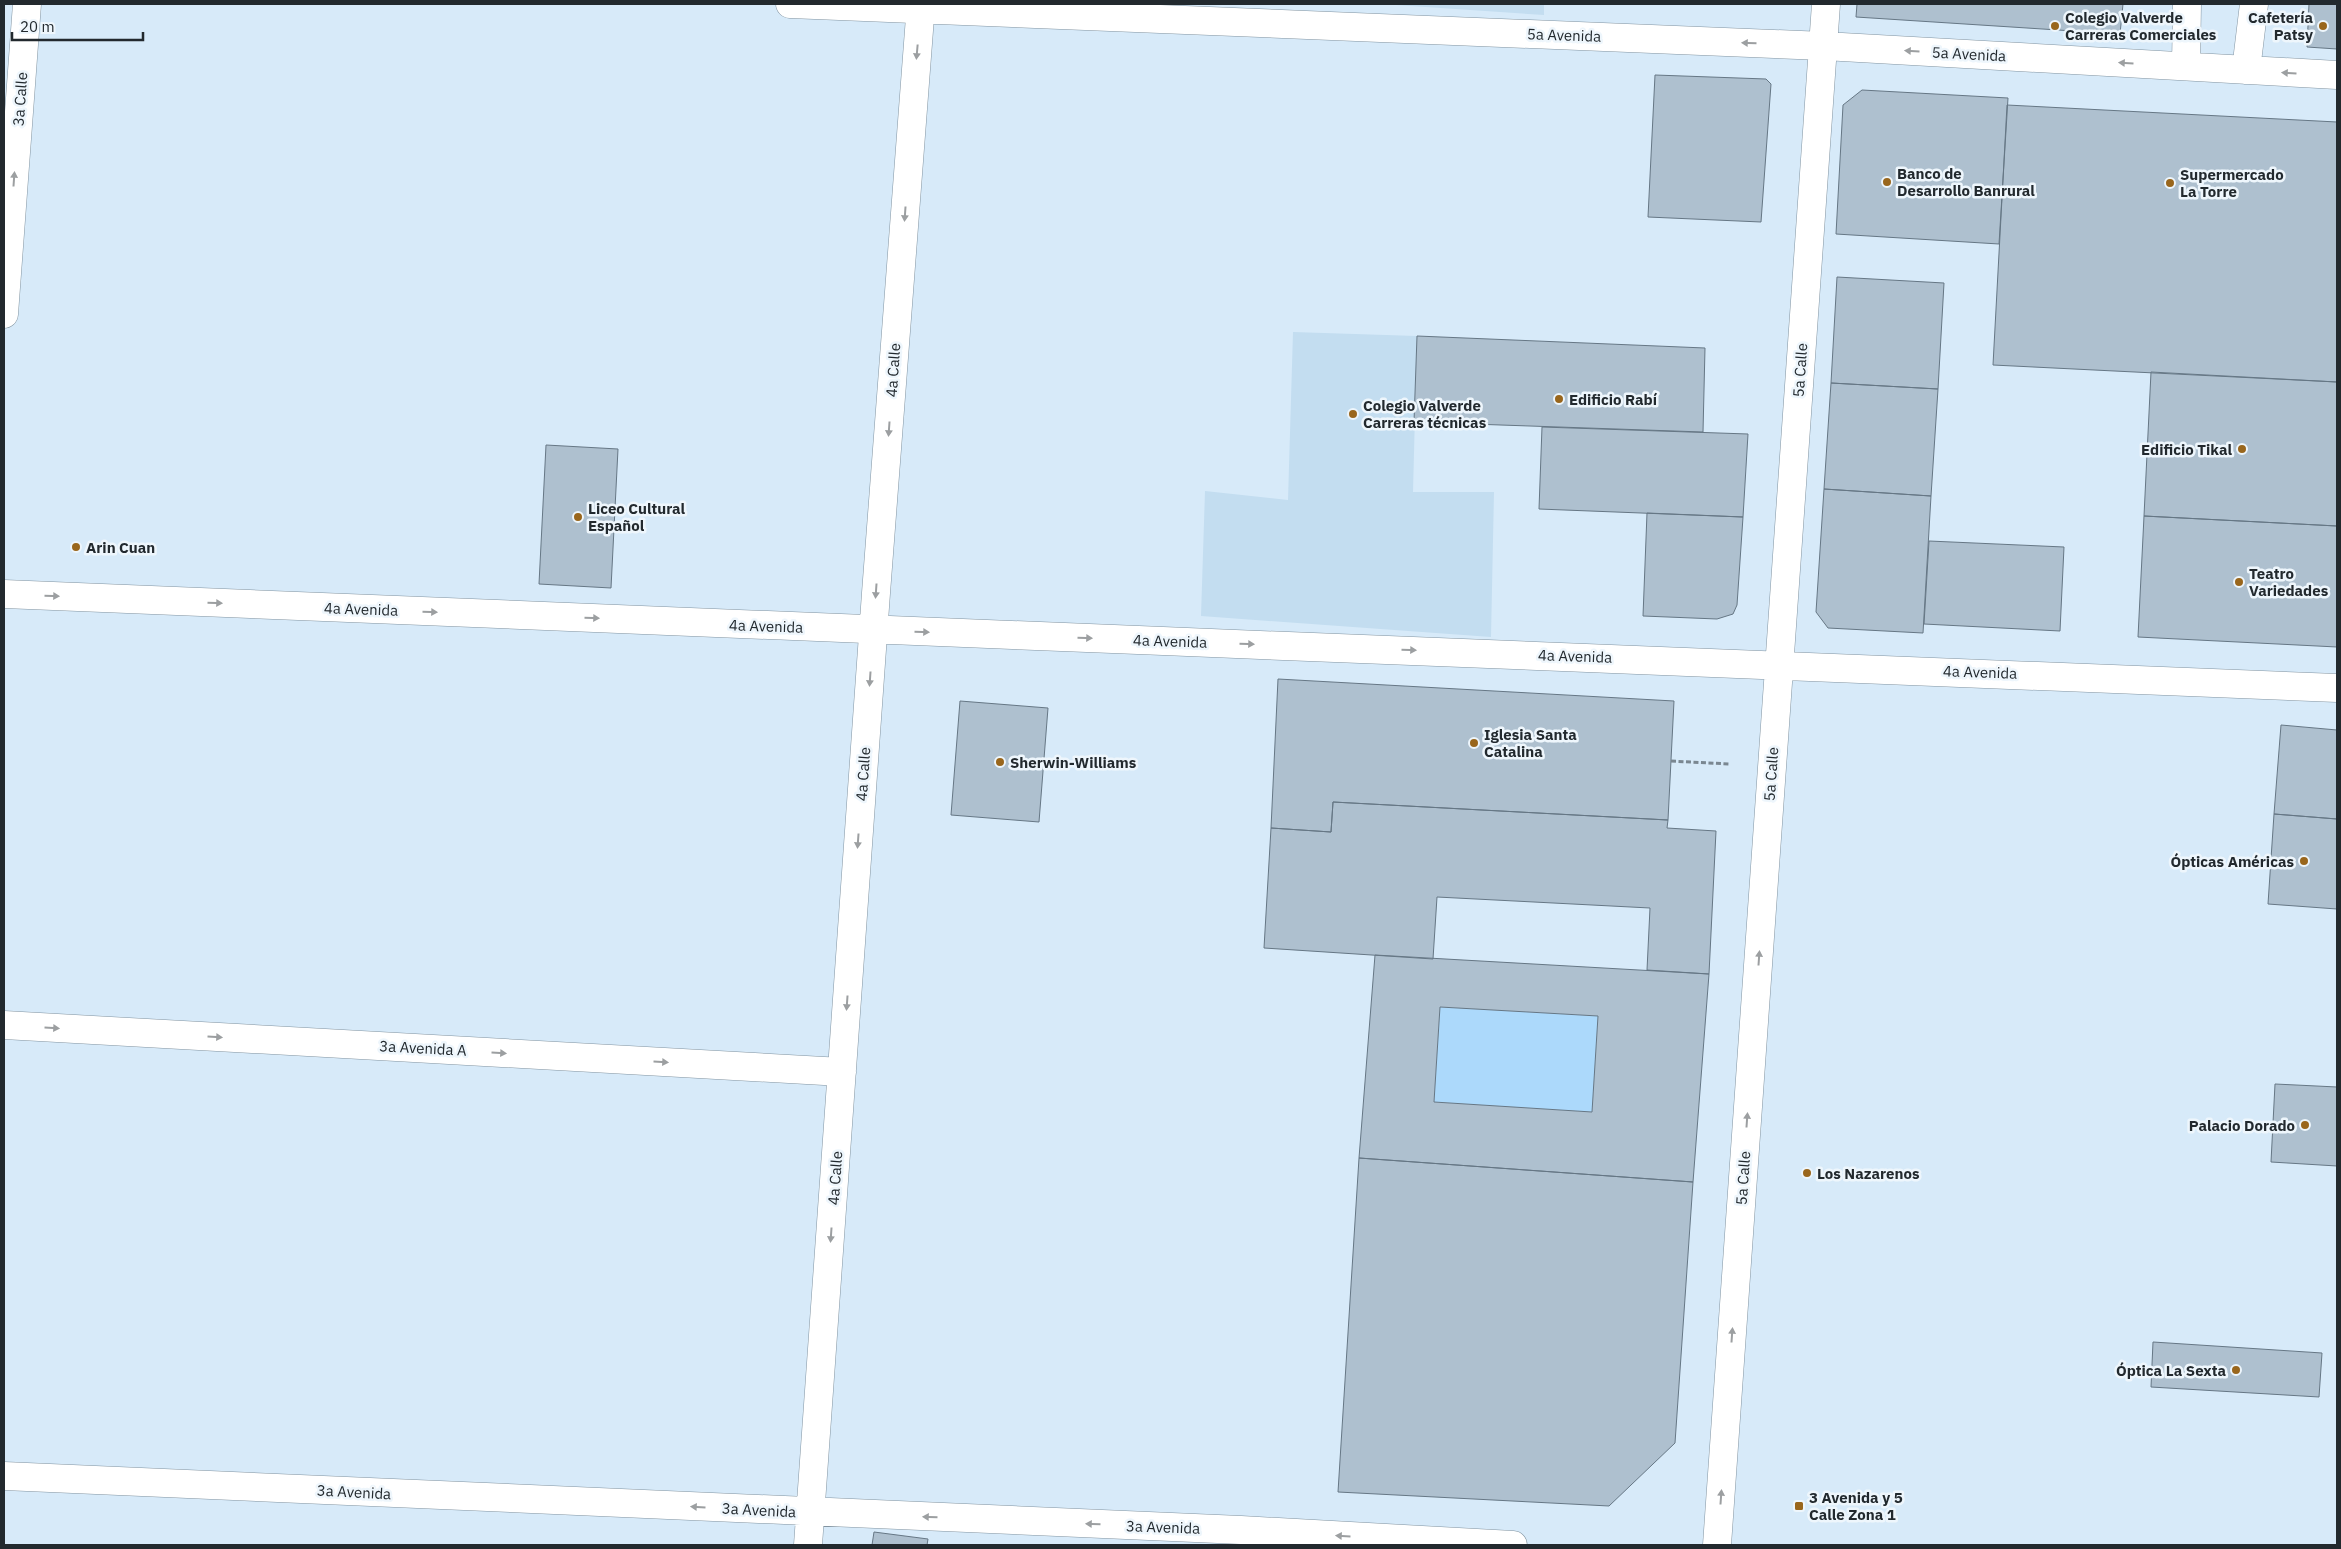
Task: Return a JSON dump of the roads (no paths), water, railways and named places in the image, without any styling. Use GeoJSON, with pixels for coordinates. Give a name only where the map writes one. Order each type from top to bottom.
{"type":"FeatureCollection","features":[{"type":"Feature","properties":{"kind":"street","name":"3a Calle"},"geometry":{"type":"LineString","coordinates":[[4,314],[27,4]]}},
{"type":"Feature","properties":{"kind":"street","name":"5a Avenida"},"geometry":{"type":"LineString","coordinates":[[790,4],[921,6],[1824,46],[2337,76]]}},
{"type":"Feature","properties":{"kind":"street","name":"5a Calle"},"geometry":{"type":"LineString","coordinates":[[1718,1545],[1826,4]]}},
{"type":"Feature","properties":{"kind":"street"},"geometry":{"type":"LineString","coordinates":[[2186,66],[2187,4]]}},
{"type":"Feature","properties":{"kind":"street"},"geometry":{"type":"LineString","coordinates":[[2246,70],[2254,4]]}},
{"type":"Feature","properties":{"kind":"street","name":"4a Calle"},"geometry":{"type":"LineString","coordinates":[[808,1545],[921,6]]}},
{"type":"Feature","properties":{"kind":"street","name":"4a Avenida"},"geometry":{"type":"LineString","coordinates":[[4,594],[874,630],[1780,664],[2337,688]]}},
{"type":"Feature","properties":{"kind":"street","name":"3a Avenida A"},"geometry":{"type":"LineString","coordinates":[[4,1025],[842,1072]]}},
{"type":"Feature","properties":{"kind":"street","name":"3a Avenida"},"geometry":{"type":"LineString","coordinates":[[4,1476],[811,1512],[1241,1538],[1514,1545]]}},
{"type":"Feature","properties":{"kind":"place","name":"Colegio Valverde Carreras Comerciales"},"geometry":{"type":"Point","coordinates":[2055,26]}},
{"type":"Feature","properties":{"kind":"place","name":"Cafetería Patsy"},"geometry":{"type":"Point","coordinates":[2323,26]}},
{"type":"Feature","properties":{"kind":"place","name":"Banco de Desarrollo Banrural"},"geometry":{"type":"Point","coordinates":[1887,182]}},
{"type":"Feature","properties":{"kind":"place","name":"Supermercado La Torre"},"geometry":{"type":"Point","coordinates":[2170,183]}},
{"type":"Feature","properties":{"kind":"place","name":"Edificio Rabí"},"geometry":{"type":"Point","coordinates":[1559,399]}},
{"type":"Feature","properties":{"kind":"place","name":"Colegio Valverde Carreras técnicas"},"geometry":{"type":"Point","coordinates":[1353,414]}},
{"type":"Feature","properties":{"kind":"place","name":"Edificio Tikal"},"geometry":{"type":"Point","coordinates":[2242,449]}},
{"type":"Feature","properties":{"kind":"place","name":"Liceo Cultural Español"},"geometry":{"type":"Point","coordinates":[578,517]}},
{"type":"Feature","properties":{"kind":"place","name":"Arin Cuan"},"geometry":{"type":"Point","coordinates":[76,547]}},
{"type":"Feature","properties":{"kind":"place","name":"Teatro Variedades"},"geometry":{"type":"Point","coordinates":[2239,582]}},
{"type":"Feature","properties":{"kind":"place","name":"Iglesia Santa Catalina"},"geometry":{"type":"Point","coordinates":[1474,743]}},
{"type":"Feature","properties":{"kind":"place","name":"Sherwin-Williams"},"geometry":{"type":"Point","coordinates":[1000,762]}},
{"type":"Feature","properties":{"kind":"place","name":"Ópticas Américas"},"geometry":{"type":"Point","coordinates":[2304,861]}},
{"type":"Feature","properties":{"kind":"place","name":"Palacio Dorado"},"geometry":{"type":"Point","coordinates":[2305,1125]}},
{"type":"Feature","properties":{"kind":"place","name":"Los Nazarenos"},"geometry":{"type":"Point","coordinates":[1807,1173]}},
{"type":"Feature","properties":{"kind":"place","name":"Óptica La Sexta"},"geometry":{"type":"Point","coordinates":[2236,1370]}},
{"type":"Feature","properties":{"kind":"place","name":"3 Avenida y 5 Calle Zona 1"},"geometry":{"type":"Point","coordinates":[1799,1506]}}]}
